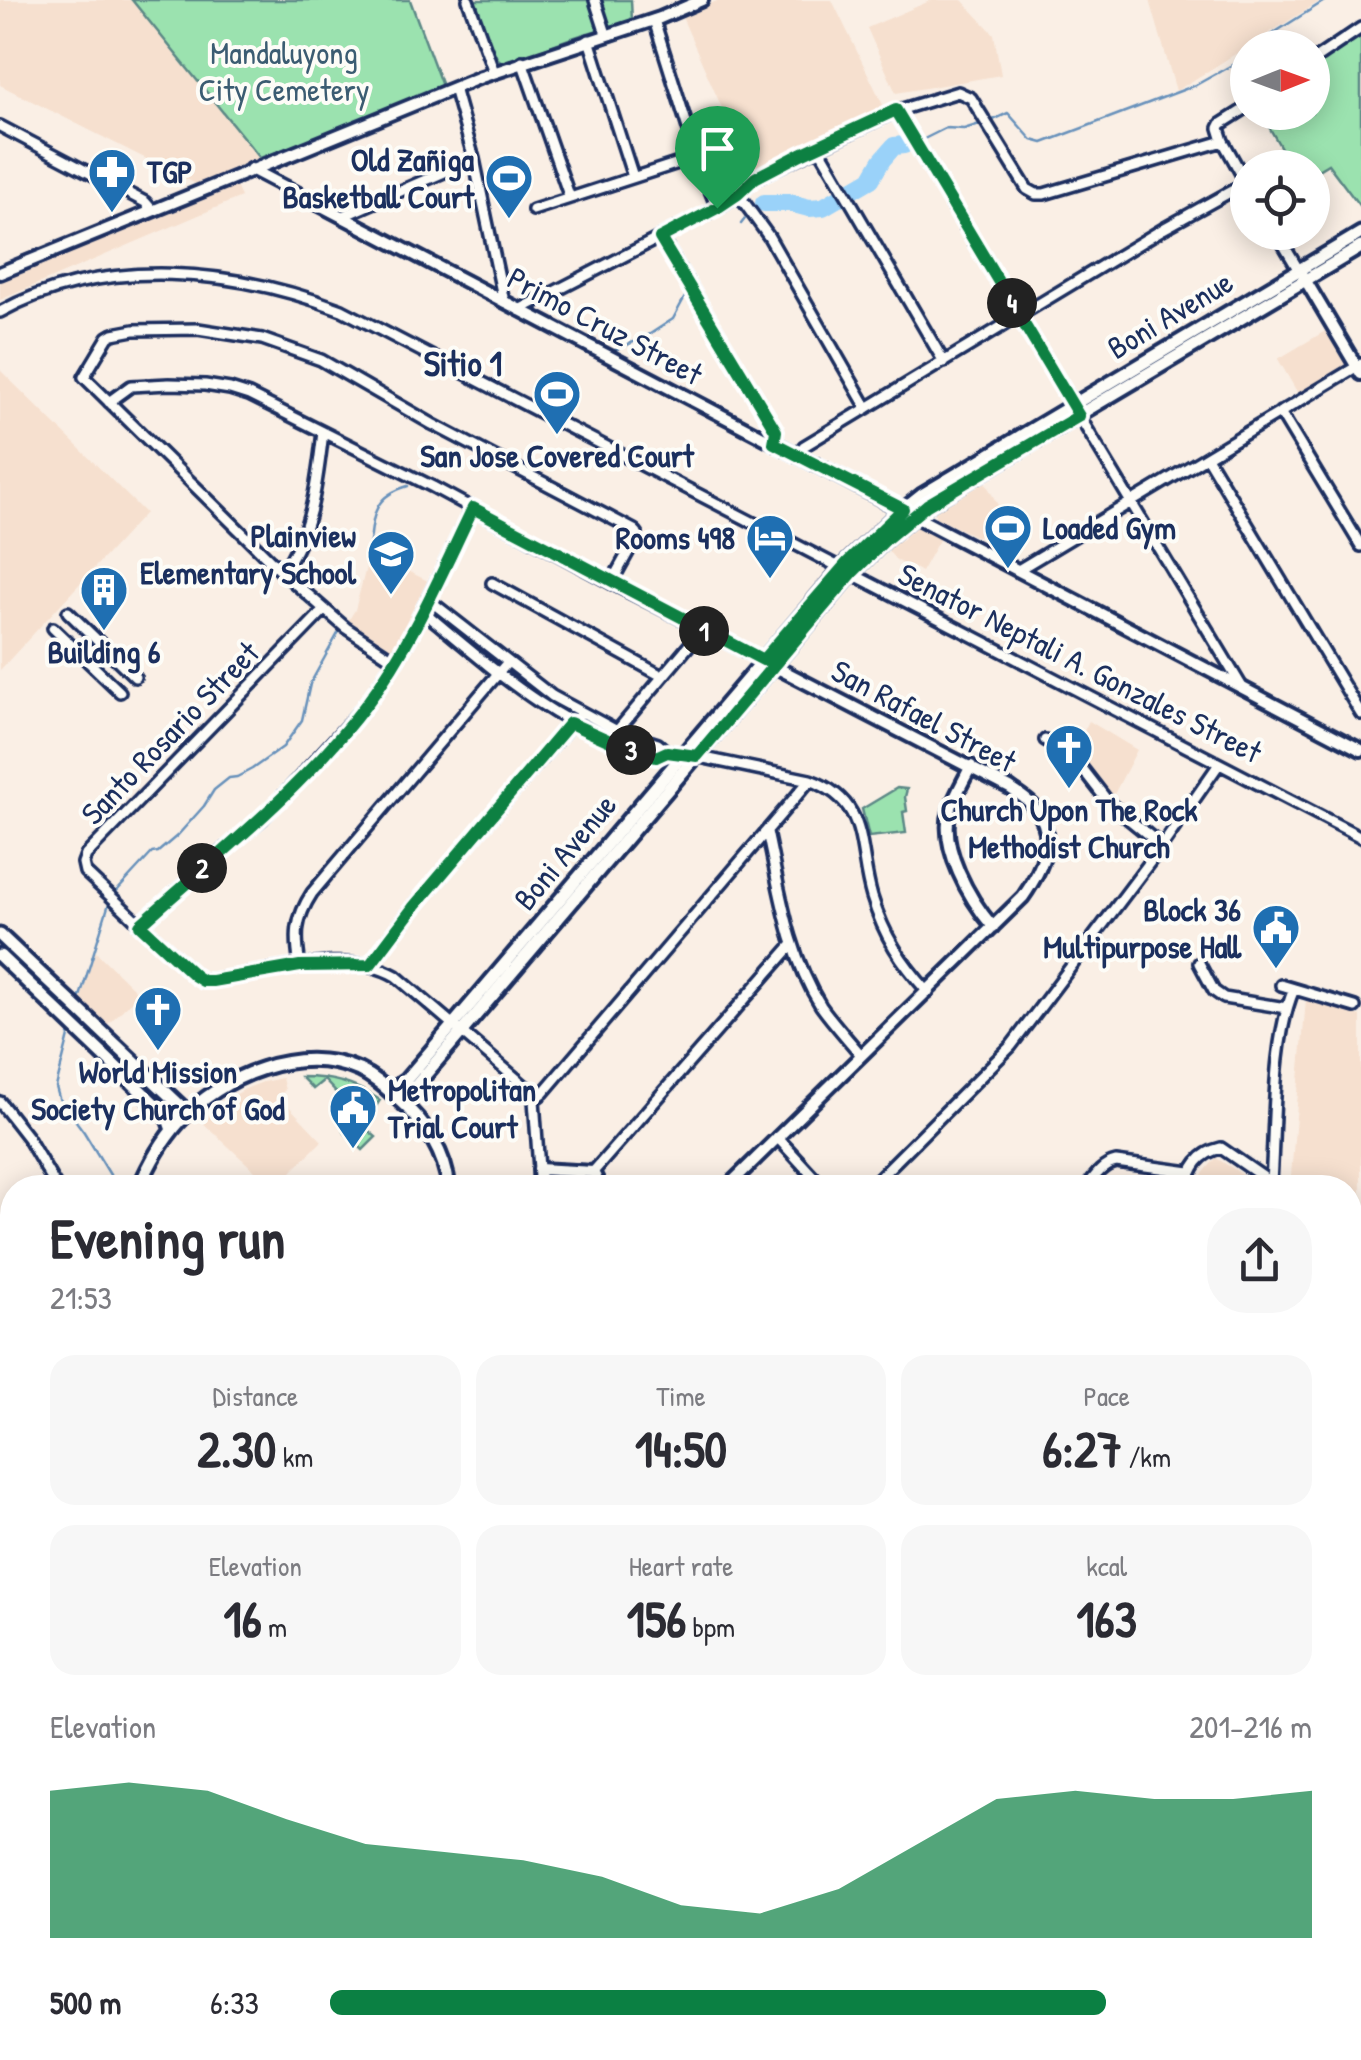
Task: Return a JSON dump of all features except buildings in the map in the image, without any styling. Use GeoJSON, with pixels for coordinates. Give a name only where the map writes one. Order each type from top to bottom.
{"type":"FeatureCollection","features":[{"type":"Feature","properties":{"kind":"main road","name":"Boni Avenue"},"geometry":{"type":"LineString","coordinates":[[402,1102],[459,1028],[847,570],[885,540],[909,512],[927,505],[1301,275],[1361,233]]}},
{"type":"Feature","properties":{"kind":"main road","name":"Boni Avenue"},"geometry":{"type":"LineString","coordinates":[[1301,275],[1361,247]]}},
{"type":"Feature","properties":{"kind":"main road"},"geometry":{"type":"LineString","coordinates":[[0,934],[188,1114]]}},
{"type":"Feature","properties":{"kind":"main road"},"geometry":{"type":"LineString","coordinates":[[0,956],[167,1116],[172,1130]]}},
{"type":"Feature","properties":{"kind":"main road","name":"Boni Avenue"},"geometry":{"type":"LineString","coordinates":[[390,1092],[459,1028]]}},
{"type":"Feature","properties":{"kind":"main road"},"geometry":{"type":"LineString","coordinates":[[144,1175],[172,1130],[210,1094],[260,1070],[305,1060],[327,1061],[362,1071],[390,1092],[414,1112],[434,1142],[446,1175]]}},
{"type":"Feature","properties":{"kind":"street"},"geometry":{"type":"LineString","coordinates":[[468,0],[494,72]]}},
{"type":"Feature","properties":{"kind":"street"},"geometry":{"type":"LineString","coordinates":[[594,0],[606,34]]}},
{"type":"Feature","properties":{"kind":"street"},"geometry":{"type":"LineString","coordinates":[[0,273],[522,61],[654,20],[702,0]]}},
{"type":"Feature","properties":{"kind":"street"},"geometry":{"type":"LineString","coordinates":[[654,20],[717,208]]}},
{"type":"Feature","properties":{"kind":"street"},"geometry":{"type":"LineString","coordinates":[[1330,49],[1361,28]]}},
{"type":"Feature","properties":{"kind":"street"},"geometry":{"type":"LineString","coordinates":[[589,40],[634,177]]}},
{"type":"Feature","properties":{"kind":"street"},"geometry":{"type":"LineString","coordinates":[[522,61],[570,198]]}},
{"type":"Feature","properties":{"kind":"street"},"geometry":{"type":"LineString","coordinates":[[454,88],[474,159],[504,302]]}},
{"type":"Feature","properties":{"kind":"street"},"geometry":{"type":"LineString","coordinates":[[519,310],[717,208],[755,178],[818,146],[896,110],[958,92],[972,98],[1027,189],[1036,194],[1223,141]]}},
{"type":"Feature","properties":{"kind":"street"},"geometry":{"type":"LineString","coordinates":[[896,110],[1242,687]]}},
{"type":"Feature","properties":{"kind":"street"},"geometry":{"type":"LineString","coordinates":[[1230,118],[1219,128],[1230,154]]}},
{"type":"Feature","properties":{"kind":"street"},"geometry":{"type":"LineString","coordinates":[[0,126],[146,202],[152,210]]}},
{"type":"Feature","properties":{"kind":"street"},"geometry":{"type":"LineString","coordinates":[[818,146],[944,362]]}},
{"type":"Feature","properties":{"kind":"street"},"geometry":{"type":"LineString","coordinates":[[534,210],[697,157]]}},
{"type":"Feature","properties":{"kind":"street"},"geometry":{"type":"LineString","coordinates":[[343,216],[474,159]]}},
{"type":"Feature","properties":{"kind":"street","name":"Primo Cruz Street"},"geometry":{"type":"LineString","coordinates":[[251,169],[1361,750]]}},
{"type":"Feature","properties":{"kind":"street"},"geometry":{"type":"LineString","coordinates":[[738,194],[769,237],[867,408]]}},
{"type":"Feature","properties":{"kind":"street"},"geometry":{"type":"LineString","coordinates":[[798,455],[804,446],[1163,228],[1230,194]]}},
{"type":"Feature","properties":{"kind":"street"},"geometry":{"type":"LineString","coordinates":[[660,238],[776,431],[774,443]]}},
{"type":"Feature","properties":{"kind":"street"},"geometry":{"type":"LineString","coordinates":[[1018,570],[1359,368],[1286,250]]}},
{"type":"Feature","properties":{"kind":"street","name":"Senator Neptali A. Gonzales Street"},"geometry":{"type":"LineString","coordinates":[[0,312],[37,296],[100,279],[163,275],[222,277],[318,300],[368,322],[1361,837]]}},
{"type":"Feature","properties":{"kind":"street"},"geometry":{"type":"LineString","coordinates":[[396,661],[342,625],[282,572],[84,377],[108,337],[134,330],[198,329],[262,339],[320,360],[634,530],[636,538],[612,583]]}},
{"type":"Feature","properties":{"kind":"street","name":"San Rafael Street"},"geometry":{"type":"LineString","coordinates":[[109,402],[130,386],[169,384],[206,385],[249,395],[971,766],[1034,807],[1043,821],[1047,850],[1023,897],[739,1175]]}},
{"type":"Feature","properties":{"kind":"street"},"geometry":{"type":"LineString","coordinates":[[1280,412],[1361,546]]}},
{"type":"Feature","properties":{"kind":"street"},"geometry":{"type":"LineString","coordinates":[[282,572],[298,551],[312,509],[323,432]]}},
{"type":"Feature","properties":{"kind":"street"},"geometry":{"type":"LineString","coordinates":[[1206,457],[1361,714]]}},
{"type":"Feature","properties":{"kind":"street"},"geometry":{"type":"LineString","coordinates":[[140,925],[274,808],[359,714],[396,661],[473,508]]}},
{"type":"Feature","properties":{"kind":"street"},"geometry":{"type":"LineString","coordinates":[[492,583],[662,676]]}},
{"type":"Feature","properties":{"kind":"street"},"geometry":{"type":"LineString","coordinates":[[429,600],[532,683],[617,731],[658,744],[667,752]]}},
{"type":"Feature","properties":{"kind":"street","name":"Santo Rosario Street"},"geometry":{"type":"LineString","coordinates":[[324,610],[82,863],[85,872],[203,981],[300,966],[370,965]]}},
{"type":"Feature","properties":{"kind":"street"},"geometry":{"type":"LineString","coordinates":[[424,610],[498,674],[544,707],[630,750],[656,757],[667,752],[691,755],[810,780],[840,796],[853,813],[872,897],[888,939],[899,959],[928,992]]}},
{"type":"Feature","properties":{"kind":"street"},"geometry":{"type":"LineString","coordinates":[[68,612],[134,677]]}},
{"type":"Feature","properties":{"kind":"street"},"geometry":{"type":"LineString","coordinates":[[54,628],[120,692]]}},
{"type":"Feature","properties":{"kind":"street"},"geometry":{"type":"LineString","coordinates":[[617,731],[702,630]]}},
{"type":"Feature","properties":{"kind":"street"},"geometry":{"type":"LineString","coordinates":[[300,966],[300,912],[312,893],[507,663]]}},
{"type":"Feature","properties":{"kind":"street"},"geometry":{"type":"LineString","coordinates":[[539,1175],[534,1100],[526,1087],[396,976],[370,965],[413,908],[580,712]]}},
{"type":"Feature","properties":{"kind":"street"},"geometry":{"type":"LineString","coordinates":[[1046,740],[1071,754],[1109,803],[1162,846]]}},
{"type":"Feature","properties":{"kind":"street"},"geometry":{"type":"LineString","coordinates":[[882,1175],[1011,1046],[1162,846],[1218,764]]}},
{"type":"Feature","properties":{"kind":"street"},"geometry":{"type":"LineString","coordinates":[[971,766],[949,812],[950,843],[967,891],[994,927]]}},
{"type":"Feature","properties":{"kind":"street"},"geometry":{"type":"LineString","coordinates":[[534,1100],[810,780]]}},
{"type":"Feature","properties":{"kind":"street"},"geometry":{"type":"LineString","coordinates":[[768,832],[793,944],[821,1005],[861,1056]]}},
{"type":"Feature","properties":{"kind":"street"},"geometry":{"type":"LineString","coordinates":[[593,1172],[793,944]]}},
{"type":"Feature","properties":{"kind":"street"},"geometry":{"type":"LineString","coordinates":[[1199,963],[1214,991],[1224,998],[1286,1008]]}},
{"type":"Feature","properties":{"kind":"street"},"geometry":{"type":"LineString","coordinates":[[1281,985],[1355,1008]]}},
{"type":"Feature","properties":{"kind":"street"},"geometry":{"type":"LineString","coordinates":[[1275,1175],[1278,1068],[1286,1008],[1294,989]]}},
{"type":"Feature","properties":{"kind":"street"},"geometry":{"type":"LineString","coordinates":[[0,1102],[50,1175]]}},
{"type":"Feature","properties":{"kind":"street"},"geometry":{"type":"LineString","coordinates":[[777,1138],[812,1175]]}},
{"type":"Feature","properties":{"kind":"street"},"geometry":{"type":"LineString","coordinates":[[1189,1175],[1199,1160],[1221,1148],[1260,1175]]}},
{"type":"Feature","properties":{"kind":"street"},"geometry":{"type":"LineString","coordinates":[[1096,1175],[1116,1162],[1190,1172]]}},
{"type":"Feature","properties":{"kind":"street"},"geometry":{"type":"LineString","coordinates":[[539,1170],[593,1172]]}},
{"type":"Feature","properties":{"kind":"shaded area"},"geometry":{"type":"Polygon","coordinates":[[[0,0],[132,0],[260,158],[196,184],[0,85],[0,0]]]}},
{"type":"Feature","properties":{"kind":"shaded area"},"geometry":{"type":"Polygon","coordinates":[[[719,0],[832,0],[886,111],[750,172],[682,17],[719,0]]]}},
{"type":"Feature","properties":{"kind":"shaded area"},"geometry":{"type":"Polygon","coordinates":[[[932,0],[962,0],[994,34],[1001,75],[896,93],[867,28],[932,0]]]}},
{"type":"Feature","properties":{"kind":"shaded area"},"geometry":{"type":"Polygon","coordinates":[[[1150,0],[1322,0],[1274,30],[1230,30],[1230,57],[1176,91],[1150,0]]]}},
{"type":"Feature","properties":{"kind":"shaded area"},"geometry":{"type":"Polygon","coordinates":[[[235,184],[241,197],[0,300],[0,280],[235,184]]]}},
{"type":"Feature","properties":{"kind":"shaded area"},"geometry":{"type":"Polygon","coordinates":[[[1327,330],[1349,367],[1300,397],[1278,359],[1327,330]]]}},
{"type":"Feature","properties":{"kind":"shaded area"},"geometry":{"type":"Polygon","coordinates":[[[0,370],[145,513],[0,670],[0,370]]]}},
{"type":"Feature","properties":{"kind":"shaded area"},"geometry":{"type":"Polygon","coordinates":[[[983,478],[1005,518],[977,537],[935,517],[935,511],[983,478]]]}},
{"type":"Feature","properties":{"kind":"shaded area"},"geometry":{"type":"Polygon","coordinates":[[[913,525],[940,538],[921,572],[895,559],[885,547],[913,525]]]}},
{"type":"Feature","properties":{"kind":"shaded area","name":"Plainview Elementary School"},"geometry":{"type":"Polygon","coordinates":[[[370,552],[432,583],[393,653],[348,621],[355,610],[370,552]]]}},
{"type":"Feature","properties":{"kind":"shaded area"},"geometry":{"type":"Polygon","coordinates":[[[1089,721],[1137,750],[1111,800],[1074,751],[1089,721]]]}},
{"type":"Feature","properties":{"kind":"shaded area"},"geometry":{"type":"Polygon","coordinates":[[[94,950],[139,994],[107,1025],[81,999],[94,950]]]}},
{"type":"Feature","properties":{"kind":"shaded area"},"geometry":{"type":"Polygon","coordinates":[[[1306,999],[1361,1016],[1361,1175],[1291,1175],[1306,999]]]}},
{"type":"Feature","properties":{"kind":"shaded area"},"geometry":{"type":"Polygon","coordinates":[[[282,1078],[285,1090],[279,1096],[322,1141],[288,1175],[259,1175],[201,1121],[222,1103],[263,1082],[282,1078]]]}},
{"type":"Feature","properties":{"kind":"shaded area"},"geometry":{"type":"Polygon","coordinates":[[[1216,1158],[1244,1175],[1202,1175],[1216,1158]]]}},
{"type":"Feature","properties":{"kind":"green space","name":"Mandaluyong City Cemetery"},"geometry":{"type":"Polygon","coordinates":[[[132,0],[410,0],[442,86],[260,158],[132,0]]]}},
{"type":"Feature","properties":{"kind":"green space"},"geometry":{"type":"Polygon","coordinates":[[[476,0],[631,0],[632,21],[568,40],[507,67],[497,58],[487,36],[469,24],[467,7],[476,0]]]}},
{"type":"Feature","properties":{"kind":"green space"},"geometry":{"type":"Polygon","coordinates":[[[1361,33],[1361,208],[1330,167],[1330,150],[1282,150],[1271,130],[1330,130],[1330,54],[1361,33]]]}},
{"type":"Feature","properties":{"kind":"green space"},"geometry":{"type":"Polygon","coordinates":[[[897,788],[907,789],[907,811],[903,812],[906,833],[869,837],[862,809],[897,788]]]}},
{"type":"Feature","properties":{"kind":"green space"},"geometry":{"type":"Polygon","coordinates":[[[301,1077],[342,1082],[380,1100],[363,1126],[376,1137],[363,1150],[343,1131],[358,1116],[324,1080],[313,1089],[301,1077]]]}},
{"type":"Feature","properties":{"kind":"waterway"},"geometry":{"type":"LineString","coordinates":[[1279,30],[1326,0]]}},
{"type":"Feature","properties":{"kind":"waterway"},"geometry":{"type":"LineString","coordinates":[[991,121],[1008,113],[1032,140],[1043,143],[1196,85],[1230,66]]}},
{"type":"Feature","properties":{"kind":"waterway"},"geometry":{"type":"LineString","coordinates":[[920,141],[946,128],[964,129],[983,123]]}},
{"type":"Feature","properties":{"kind":"waterway"},"geometry":{"type":"LineString","coordinates":[[764,203],[823,207],[871,179],[894,146],[904,145]]}},
{"type":"Feature","properties":{"kind":"waterway"},"geometry":{"type":"LineString","coordinates":[[741,224],[764,203]]}},
{"type":"Feature","properties":{"kind":"waterway"},"geometry":{"type":"LineString","coordinates":[[613,351],[673,319],[687,293]]}},
{"type":"Feature","properties":{"kind":"waterway"},"geometry":{"type":"LineString","coordinates":[[369,549],[376,509],[387,496],[408,486]]}},
{"type":"Feature","properties":{"kind":"waterway"},"geometry":{"type":"LineString","coordinates":[[114,894],[152,853],[178,835],[214,790],[283,747],[302,720],[310,684],[341,628]]}},
{"type":"Feature","properties":{"kind":"waterway"},"geometry":{"type":"LineString","coordinates":[[80,997],[110,900]]}},
{"type":"Feature","properties":{"kind":"waterway"},"geometry":{"type":"LineString","coordinates":[[70,1032],[56,1087],[59,1098],[110,1175]]}},
{"type":"Feature","properties":{"kind":"place","name":"TGP"},"geometry":{"type":"Point","coordinates":[112,214]}},
{"type":"Feature","properties":{"kind":"place","name":"Old Zañiga Basketball Court"},"geometry":{"type":"Point","coordinates":[509,220]}},
{"type":"Feature","properties":{"kind":"place","name":"San Jose Covered Court"},"geometry":{"type":"Point","coordinates":[557,436]}},
{"type":"Feature","properties":{"kind":"place","name":"Loaded Gym"},"geometry":{"type":"Point","coordinates":[1008,570]}},
{"type":"Feature","properties":{"kind":"place","name":"Rooms 498"},"geometry":{"type":"Point","coordinates":[770,580]}},
{"type":"Feature","properties":{"kind":"place","name":"Plainview Elementary School"},"geometry":{"type":"Point","coordinates":[391,596]}},
{"type":"Feature","properties":{"kind":"place","name":"Building 6"},"geometry":{"type":"Point","coordinates":[104,632]}},
{"type":"Feature","properties":{"kind":"place","name":"Church Upon The Rock Methodist Church"},"geometry":{"type":"Point","coordinates":[1069,790]}},
{"type":"Feature","properties":{"kind":"place","name":"Block 36 Multipurpose Hall"},"geometry":{"type":"Point","coordinates":[1276,970]}},
{"type":"Feature","properties":{"kind":"place","name":"World Mission Society Church of God"},"geometry":{"type":"Point","coordinates":[158,1052]}},
{"type":"Feature","properties":{"kind":"place","name":"Metropolitan Trial Court"},"geometry":{"type":"Point","coordinates":[353,1150]}},
{"type":"Feature","properties":{"kind":"district","name":"Sitio 1"},"geometry":{"type":"Point","coordinates":[463,364]}},
{"type":"Feature","properties":{"kind":"route"},"geometry":{"type":"LineString","coordinates":[[896,110],[1079,416],[927,505],[885,540],[852,573],[697,756],[667,752],[656,757],[630,750],[570,723],[413,908],[370,965],[300,966],[212,981],[195,976],[140,925],[263,818],[359,714],[407,642],[473,508],[763,660],[848,562],[903,509],[774,443],[776,431],[660,238],[717,208],[755,178],[896,110]]}}]}
